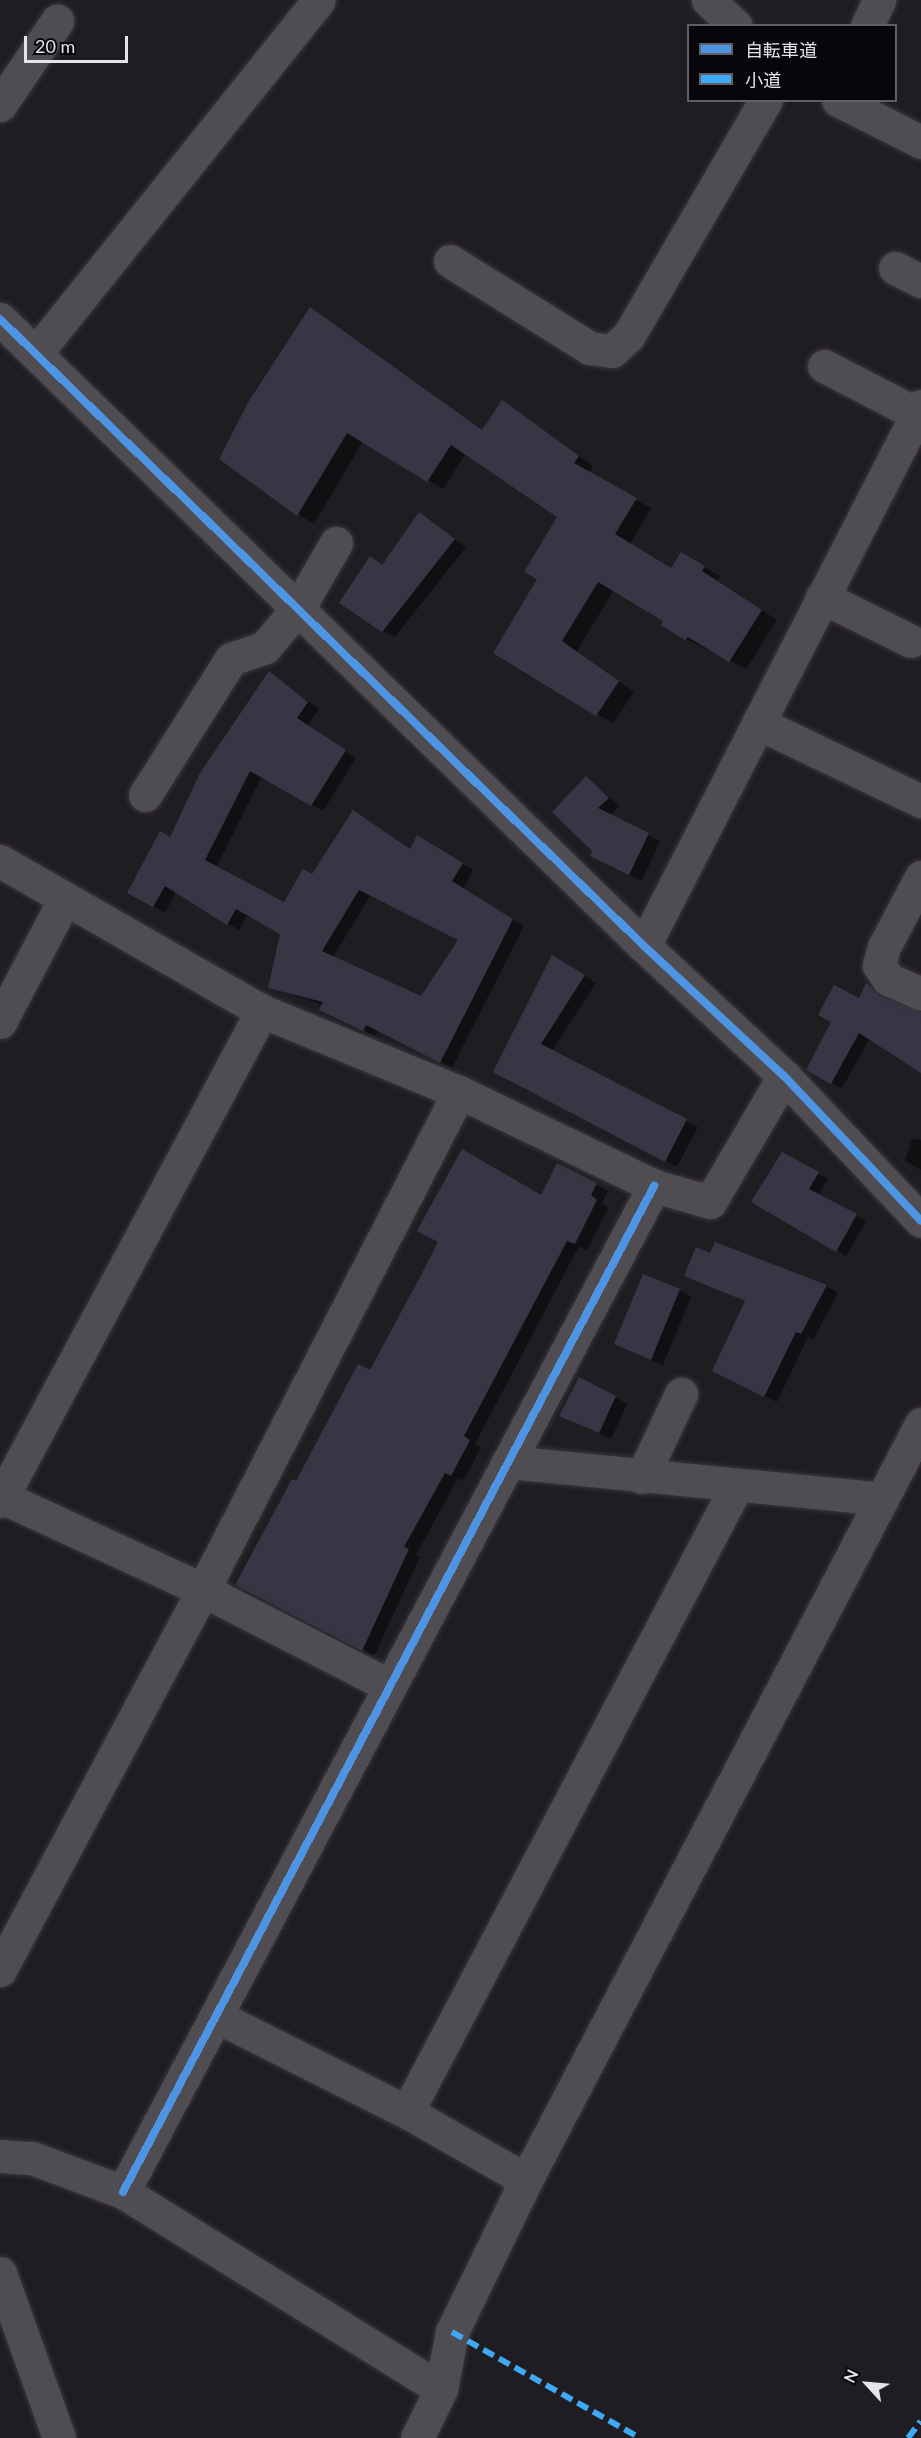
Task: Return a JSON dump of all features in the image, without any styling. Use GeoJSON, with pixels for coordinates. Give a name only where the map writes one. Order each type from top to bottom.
{"type":"FeatureCollection","features":[{"type":"Feature","properties":{"kind":"street"},"geometry":{"type":"LineString","coordinates":[[36,354],[319,0]]}},
{"type":"Feature","properties":{"kind":"street"},"geometry":{"type":"LineString","coordinates":[[708,0],[734,24]]}},
{"type":"Feature","properties":{"kind":"street"},"geometry":{"type":"LineString","coordinates":[[868,24],[879,0]]}},
{"type":"Feature","properties":{"kind":"street"},"geometry":{"type":"LineString","coordinates":[[0,105],[57,21]]}},
{"type":"Feature","properties":{"kind":"street"},"geometry":{"type":"LineString","coordinates":[[450,261],[590,348],[612,351],[629,336],[765,102]]}},
{"type":"Feature","properties":{"kind":"street"},"geometry":{"type":"LineString","coordinates":[[842,102],[921,142]]}},
{"type":"Feature","properties":{"kind":"street"},"geometry":{"type":"LineString","coordinates":[[0,319],[299,607],[644,946],[784,1076],[921,1221]]}},
{"type":"Feature","properties":{"kind":"street"},"geometry":{"type":"LineString","coordinates":[[644,946],[822,597],[916,427],[824,366]]}},
{"type":"Feature","properties":{"kind":"street"},"geometry":{"type":"LineString","coordinates":[[145,795],[231,659],[265,647],[299,607],[336,543]]}},
{"type":"Feature","properties":{"kind":"street"},"geometry":{"type":"LineString","coordinates":[[822,597],[911,641]]}},
{"type":"Feature","properties":{"kind":"street"},"geometry":{"type":"LineString","coordinates":[[758,723],[921,801]]}},
{"type":"Feature","properties":{"kind":"street"},"geometry":{"type":"LineString","coordinates":[[0,861],[64,900],[261,1011],[459,1092],[654,1186],[710,1202],[784,1076]]}},
{"type":"Feature","properties":{"kind":"street"},"geometry":{"type":"LineString","coordinates":[[921,877],[884,947],[879,965],[888,979],[921,994]]}},
{"type":"Feature","properties":{"kind":"street"},"geometry":{"type":"LineString","coordinates":[[0,1022],[64,900]]}},
{"type":"Feature","properties":{"kind":"street"},"geometry":{"type":"LineString","coordinates":[[261,1011],[1,1499],[203,1590],[390,1686]]}},
{"type":"Feature","properties":{"kind":"street"},"geometry":{"type":"LineString","coordinates":[[0,1970],[203,1590],[459,1092]]}},
{"type":"Feature","properties":{"kind":"street"},"geometry":{"type":"LineString","coordinates":[[123,2192],[218,2017],[654,1186]]}},
{"type":"Feature","properties":{"kind":"street"},"geometry":{"type":"LineString","coordinates":[[642,1477],[681,1394]]}},
{"type":"Feature","properties":{"kind":"street"},"geometry":{"type":"LineString","coordinates":[[417,2438],[441,2389],[452,2332],[526,2180],[921,1424]]}},
{"type":"Feature","properties":{"kind":"street"},"geometry":{"type":"LineString","coordinates":[[508,1462],[736,1487],[882,1499]]}},
{"type":"Feature","properties":{"kind":"street"},"geometry":{"type":"LineString","coordinates":[[407,2112],[736,1487]]}},
{"type":"Feature","properties":{"kind":"street"},"geometry":{"type":"LineString","coordinates":[[218,2017],[407,2112],[526,2180]]}},
{"type":"Feature","properties":{"kind":"street"},"geometry":{"type":"LineString","coordinates":[[0,2156],[32,2158],[123,2192],[441,2389]]}},
{"type":"Feature","properties":{"kind":"street"},"geometry":{"type":"LineString","coordinates":[[0,2273],[59,2438]]}},
{"type":"Feature","properties":{"kind":"building"},"geometry":{"type":"Polygon","coordinates":[[[310,307],[482,430],[502,400],[579,456],[574,463],[637,498],[615,534],[671,568],[681,552],[705,566],[702,571],[762,610],[729,662],[688,637],[685,640],[661,625],[663,621],[598,582],[562,641],[619,681],[596,716],[493,653],[537,579],[524,572],[557,517],[451,445],[427,482],[347,433],[297,516],[219,459],[249,401],[310,307]]]}},
{"type":"Feature","properties":{"kind":"building"},"geometry":{"type":"Polygon","coordinates":[[[419,512],[455,539],[382,632],[339,603],[370,556],[382,565],[419,512]]]}},
{"type":"Feature","properties":{"kind":"building"},"geometry":{"type":"Polygon","coordinates":[[[269,671],[308,702],[297,718],[346,750],[311,806],[250,771],[205,860],[284,902],[303,869],[312,874],[353,810],[410,849],[417,835],[463,863],[452,881],[513,919],[440,1063],[366,1025],[363,1031],[319,1010],[323,1002],[268,988],[280,934],[236,909],[227,925],[165,886],[153,907],[127,893],[160,831],[170,837],[200,773],[269,671]],[[359,890],[322,951],[421,996],[458,940],[359,890]]]}},
{"type":"Feature","properties":{"kind":"building"},"geometry":{"type":"Polygon","coordinates":[[[586,776],[609,798],[598,808],[649,833],[629,875],[590,856],[592,851],[552,812],[586,776]]]}},
{"type":"Feature","properties":{"kind":"building"},"geometry":{"type":"Polygon","coordinates":[[[552,955],[585,975],[541,1044],[687,1119],[665,1162],[493,1072],[552,955]]]}},
{"type":"Feature","properties":{"kind":"building"},"geometry":{"type":"Polygon","coordinates":[[[866,983],[880,996],[921,1012],[921,1073],[859,1033],[831,1084],[806,1070],[831,1022],[818,1015],[834,985],[859,998],[866,983]]]}},
{"type":"Feature","properties":{"kind":"building"},"geometry":{"type":"Polygon","coordinates":[[[462,1149],[541,1195],[557,1163],[597,1183],[591,1195],[597,1200],[575,1244],[567,1241],[464,1436],[470,1440],[451,1476],[445,1473],[404,1547],[409,1549],[362,1651],[235,1585],[292,1479],[296,1481],[358,1364],[370,1370],[420,1277],[438,1242],[417,1231],[462,1149]]]}},
{"type":"Feature","properties":{"kind":"building"},"geometry":{"type":"Polygon","coordinates":[[[782,1152],[819,1172],[809,1189],[857,1214],[836,1252],[751,1202],[782,1152]]]}},
{"type":"Feature","properties":{"kind":"building"},"geometry":{"type":"Polygon","coordinates":[[[715,1242],[827,1285],[801,1334],[796,1332],[764,1397],[712,1371],[745,1301],[684,1276],[696,1247],[710,1253],[715,1242]]]}},
{"type":"Feature","properties":{"kind":"building"},"geometry":{"type":"Polygon","coordinates":[[[643,1274],[680,1289],[651,1360],[614,1344],[643,1274]]]}},
{"type":"Feature","properties":{"kind":"building"},"geometry":{"type":"Polygon","coordinates":[[[579,1377],[616,1396],[599,1433],[559,1416],[579,1377]]]}},
{"type":"Feature","properties":{"kind":"marked path"},"geometry":{"type":"LineString","coordinates":[[452,2332],[640,2438]]}},
{"type":"Feature","properties":{"kind":"marked path"},"geometry":{"type":"LineString","coordinates":[[908,2438],[921,2421]]}},
{"type":"Feature","properties":{"kind":"cycle path"},"geometry":{"type":"LineString","coordinates":[[0,319],[644,946],[784,1076],[921,1221]]}},
{"type":"Feature","properties":{"kind":"cycle path"},"geometry":{"type":"LineString","coordinates":[[123,2192],[654,1186]]}}]}
